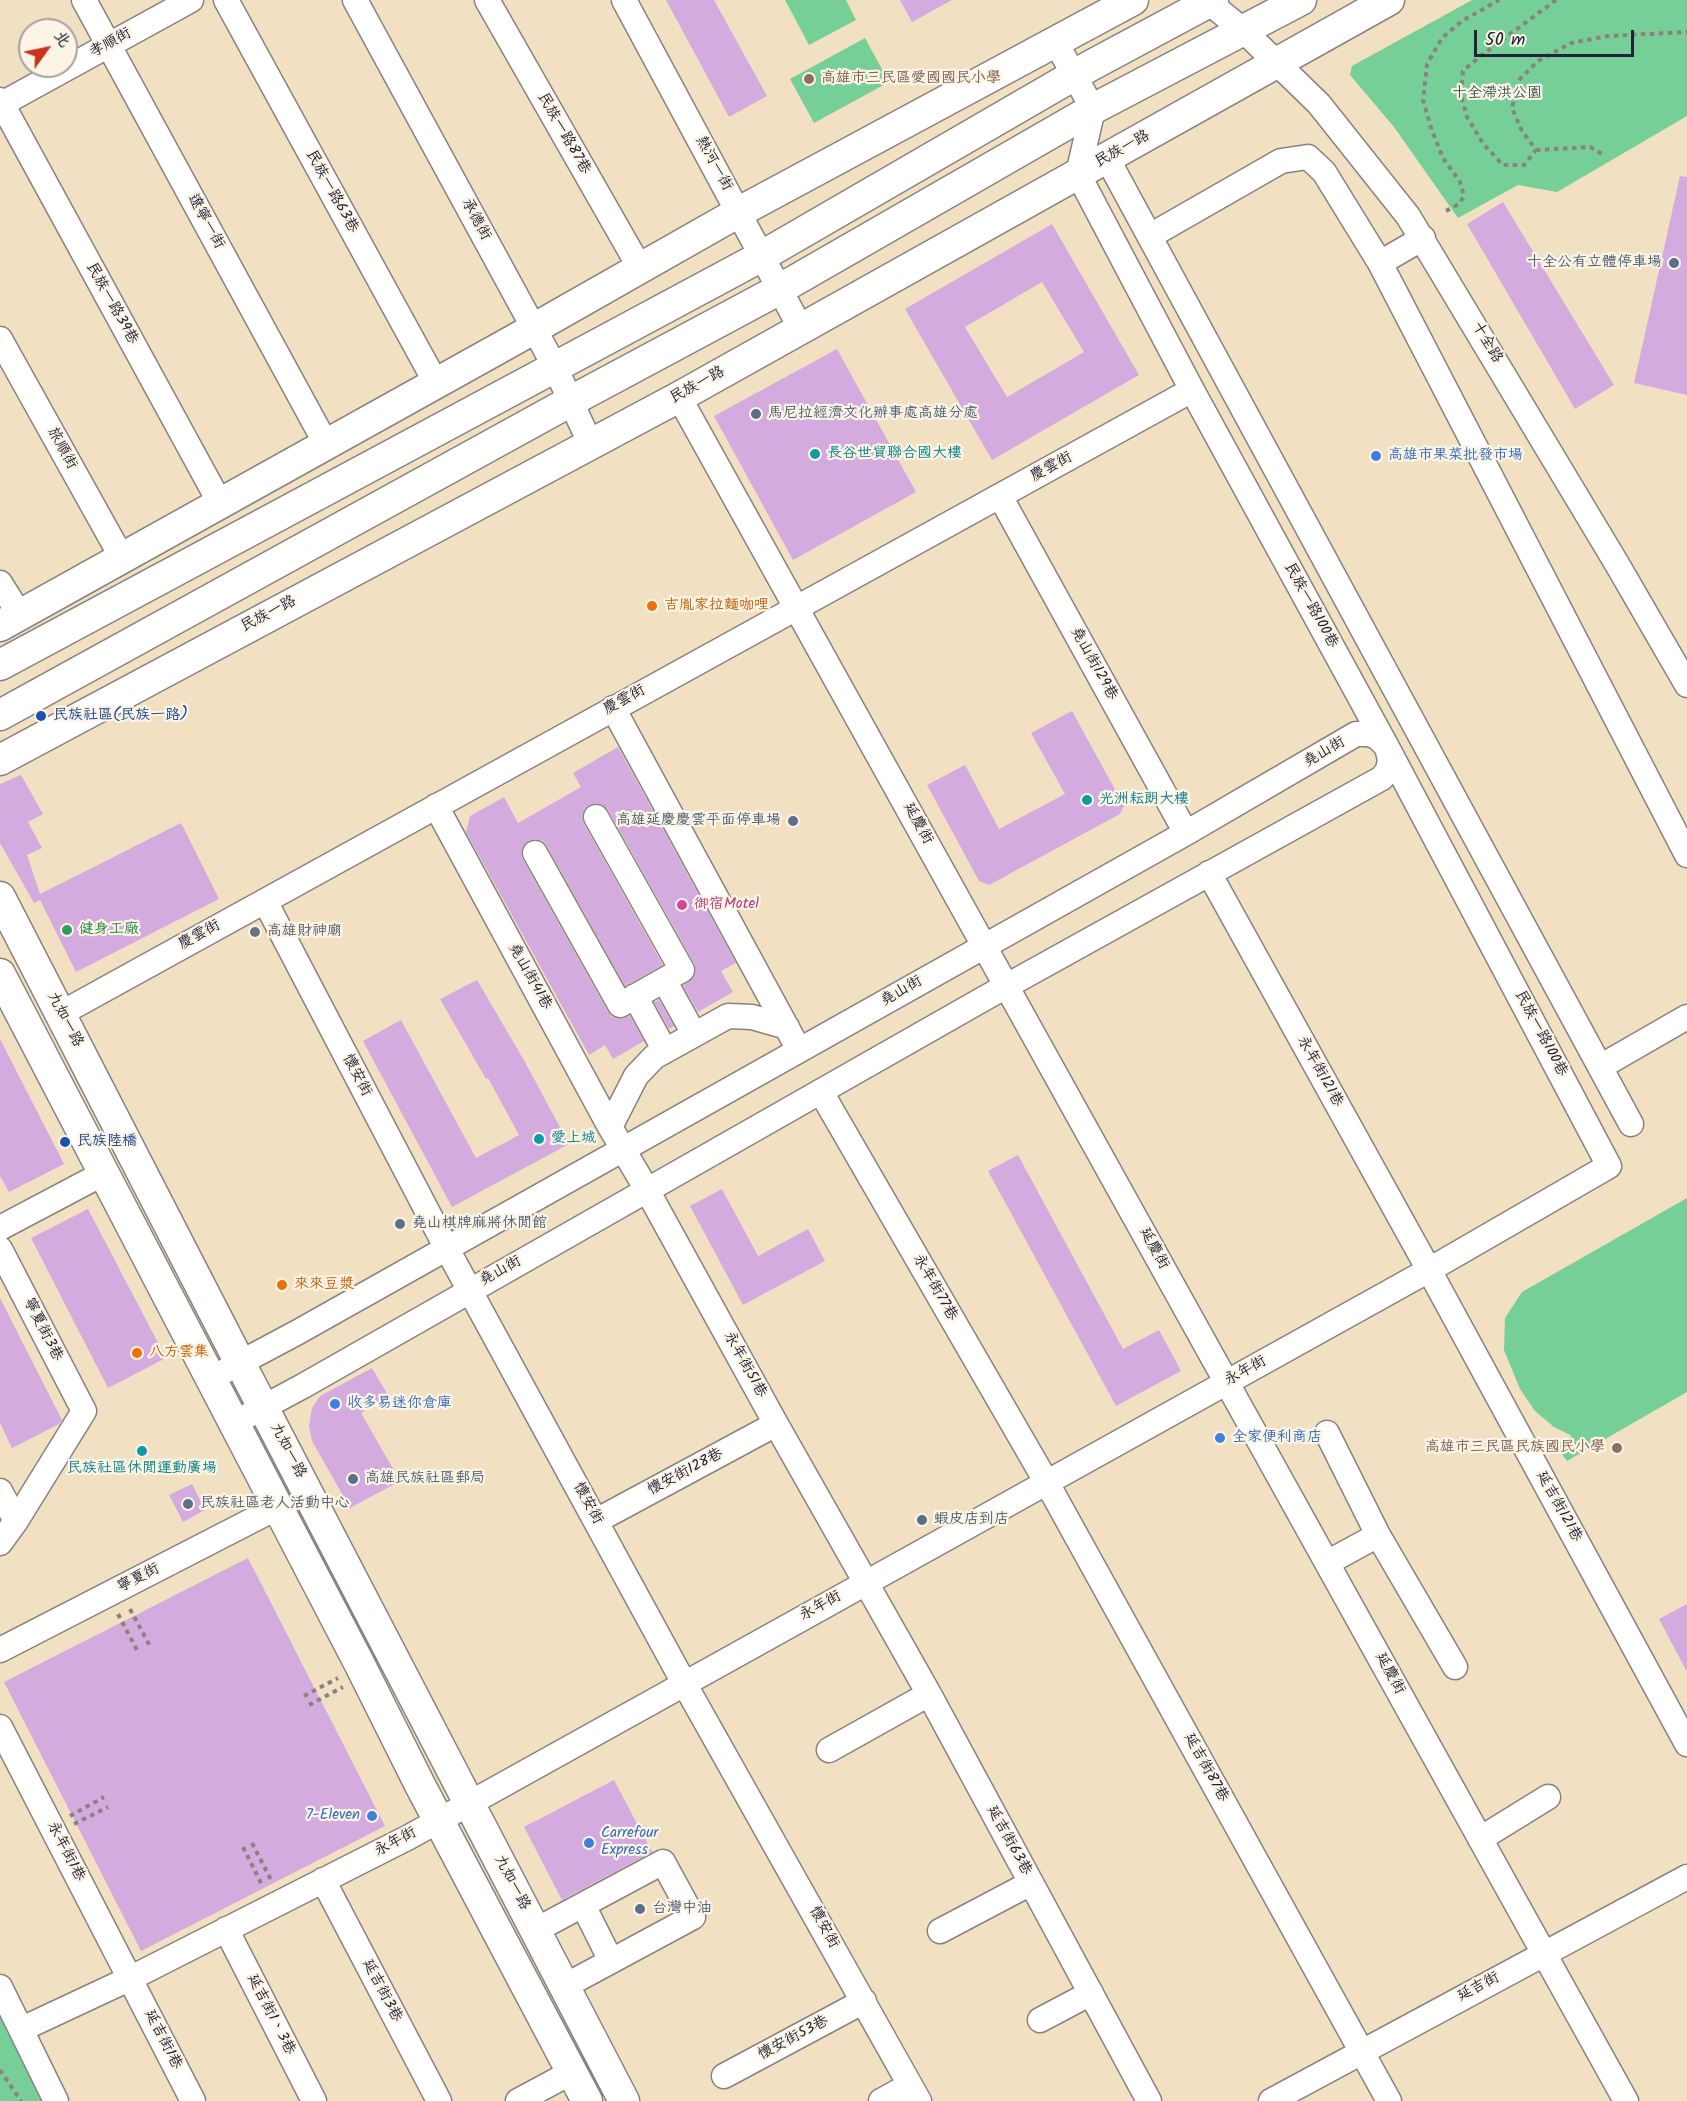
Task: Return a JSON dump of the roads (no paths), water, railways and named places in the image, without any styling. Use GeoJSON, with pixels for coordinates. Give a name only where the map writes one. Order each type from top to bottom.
{"type":"FeatureCollection","features":[{"type":"Feature","properties":{"kind":"main road"},"geometry":{"type":"LineString","coordinates":[[10,621],[739,212],[1133,0]]}},
{"type":"Feature","properties":{"kind":"main road"},"geometry":{"type":"LineString","coordinates":[[0,715],[780,289],[1093,109],[1301,0]]}},
{"type":"Feature","properties":{"kind":"main road","name":"民族一路"},"geometry":{"type":"LineString","coordinates":[[0,760],[679,397],[1389,0]]}},
{"type":"Feature","properties":{"kind":"main road"},"geometry":{"type":"LineString","coordinates":[[0,665],[762,256],[1074,75],[1209,1]]}},
{"type":"Feature","properties":{"kind":"main road","name":"九如一路"},"geometry":{"type":"LineString","coordinates":[[0,897],[624,2101]]}},
{"type":"Feature","properties":{"kind":"main road"},"geometry":{"type":"LineString","coordinates":[[0,974],[587,2101]]}},
{"type":"Feature","properties":{"kind":"street","name":"遼寧一街"},"geometry":{"type":"LineString","coordinates":[[84,0],[326,444]]}},
{"type":"Feature","properties":{"kind":"street","name":"孝順街"},"geometry":{"type":"LineString","coordinates":[[1,103],[191,0]]}},
{"type":"Feature","properties":{"kind":"street","name":"民族一路63巷"},"geometry":{"type":"LineString","coordinates":[[226,0],[436,383]]}},
{"type":"Feature","properties":{"kind":"street","name":"承德街"},"geometry":{"type":"LineString","coordinates":[[355,0],[555,367],[590,443]]}},
{"type":"Feature","properties":{"kind":"street","name":"民族一路87巷"},"geometry":{"type":"LineString","coordinates":[[487,0],[640,268]]}},
{"type":"Feature","properties":{"kind":"street","name":"熱河一街"},"geometry":{"type":"LineString","coordinates":[[624,0],[801,329]]}},
{"type":"Feature","properties":{"kind":"street","name":"十全路"},"geometry":{"type":"LineString","coordinates":[[1209,1],[1244,31],[1319,104],[1408,216],[1683,670]]}},
{"type":"Feature","properties":{"kind":"street"},"geometry":{"type":"LineString","coordinates":[[1055,41],[1093,109],[1078,174]]}},
{"type":"Feature","properties":{"kind":"street","name":"民族一路39巷"},"geometry":{"type":"LineString","coordinates":[[1,103],[220,503]]}},
{"type":"Feature","properties":{"kind":"street"},"geometry":{"type":"LineString","coordinates":[[1150,237],[1281,161],[1308,157],[1324,172],[1380,263],[1687,855]]}},
{"type":"Feature","properties":{"kind":"street"},"geometry":{"type":"LineString","coordinates":[[1107,158],[1631,1124]]}},
{"type":"Feature","properties":{"kind":"street","name":"民族一路100巷"},"geometry":{"type":"LineString","coordinates":[[1078,174],[1192,390],[1387,747],[1609,1166]]}},
{"type":"Feature","properties":{"kind":"street"},"geometry":{"type":"LineString","coordinates":[[1380,263],[1423,238]]}},
{"type":"Feature","properties":{"kind":"street","name":"旅順街"},"geometry":{"type":"LineString","coordinates":[[0,339],[122,558]]}},
{"type":"Feature","properties":{"kind":"street","name":"慶雲街"},"geometry":{"type":"LineString","coordinates":[[60,1014],[1192,390]]}},
{"type":"Feature","properties":{"kind":"street","name":"延慶街"},"geometry":{"type":"LineString","coordinates":[[679,397],[1626,2101]]}},
{"type":"Feature","properties":{"kind":"street","name":"堯山街129巷"},"geometry":{"type":"LineString","coordinates":[[1000,496],[1186,833]]}},
{"type":"Feature","properties":{"kind":"street"},"geometry":{"type":"LineString","coordinates":[[0,583],[10,621]]}},
{"type":"Feature","properties":{"kind":"street"},"geometry":{"type":"LineString","coordinates":[[613,708],[799,1050]]}},
{"type":"Feature","properties":{"kind":"street"},"geometry":{"type":"LineString","coordinates":[[1387,747],[1417,731]]}},
{"type":"Feature","properties":{"kind":"street","name":"堯山街"},"geometry":{"type":"LineString","coordinates":[[210,1378],[1186,833],[1356,734],[1369,734],[1377,737],[1387,747],[1390,760],[1388,770],[1382,778],[1007,986],[234,1423]]}},
{"type":"Feature","properties":{"kind":"street","name":"堯山街41巷"},"geometry":{"type":"LineString","coordinates":[[436,806],[622,1148]]}},
{"type":"Feature","properties":{"kind":"street"},"geometry":{"type":"LineString","coordinates":[[535,853],[620,1005],[682,970],[596,817]]}},
{"type":"Feature","properties":{"kind":"street","name":"永年街121巷"},"geometry":{"type":"LineString","coordinates":[[1209,873],[1429,1270]]}},
{"type":"Feature","properties":{"kind":"street","name":"懷安街"},"geometry":{"type":"LineString","coordinates":[[265,901],[446,1248],[684,1683],[914,2093]]}},
{"type":"Feature","properties":{"kind":"street"},"geometry":{"type":"LineString","coordinates":[[664,980],[694,1034]]}},
{"type":"Feature","properties":{"kind":"street"},"geometry":{"type":"LineString","coordinates":[[635,996],[665,1051]]}},
{"type":"Feature","properties":{"kind":"street"},"geometry":{"type":"LineString","coordinates":[[610,1127],[636,1076],[654,1057],[694,1034],[728,1016],[752,1017],[787,1027]]}},
{"type":"Feature","properties":{"kind":"street"},"geometry":{"type":"LineString","coordinates":[[1600,1067],[1687,1017]]}},
{"type":"Feature","properties":{"kind":"street","name":"永年街77巷"},"geometry":{"type":"LineString","coordinates":[[821,1092],[1047,1483]]}},
{"type":"Feature","properties":{"kind":"street","name":"永年街51巷"},"geometry":{"type":"LineString","coordinates":[[622,1148],[865,1582]]}},
{"type":"Feature","properties":{"kind":"street","name":"永年街"},"geometry":{"type":"LineString","coordinates":[[22,2029],[130,1978],[439,1820],[1227,1383],[1609,1166]]}},
{"type":"Feature","properties":{"kind":"street"},"geometry":{"type":"LineString","coordinates":[[0,1228],[104,1173]]}},
{"type":"Feature","properties":{"kind":"street","name":"寧夏街3巷"},"geometry":{"type":"LineString","coordinates":[[0,1249],[84,1411],[16,1521]]}},
{"type":"Feature","properties":{"kind":"street","name":"延吉街121巷"},"geometry":{"type":"LineString","coordinates":[[1429,1270],[1687,1744]]}},
{"type":"Feature","properties":{"kind":"street","name":"懷安街128巷"},"geometry":{"type":"LineString","coordinates":[[596,1521],[776,1424]]}},
{"type":"Feature","properties":{"kind":"street"},"geometry":{"type":"LineString","coordinates":[[1327,1433],[1378,1535],[1455,1667]]}},
{"type":"Feature","properties":{"kind":"street","name":"延吉街87巷"},"geometry":{"type":"LineString","coordinates":[[1047,1483],[1389,2101]]}},
{"type":"Feature","properties":{"kind":"street"},"geometry":{"type":"LineString","coordinates":[[0,1491],[16,1521],[0,1543]]}},
{"type":"Feature","properties":{"kind":"street","name":"寧夏街"},"geometry":{"type":"LineString","coordinates":[[0,1650],[278,1507]]}},
{"type":"Feature","properties":{"kind":"street"},"geometry":{"type":"LineString","coordinates":[[1327,1563],[1378,1535]]}},
{"type":"Feature","properties":{"kind":"street","name":"延吉街63巷"},"geometry":{"type":"LineString","coordinates":[[865,1582],[929,1694],[1149,2101]]}},
{"type":"Feature","properties":{"kind":"street"},"geometry":{"type":"LineString","coordinates":[[829,1750],[929,1694]]}},
{"type":"Feature","properties":{"kind":"street","name":"永年街1巷"},"geometry":{"type":"LineString","coordinates":[[0,1726],[130,1978]]}},
{"type":"Feature","properties":{"kind":"street"},"geometry":{"type":"LineString","coordinates":[[1480,1839],[1548,1797]]}},
{"type":"Feature","properties":{"kind":"street"},"geometry":{"type":"LineString","coordinates":[[536,1930],[663,1862],[693,1917],[565,1986]]}},
{"type":"Feature","properties":{"kind":"street","name":"延吉街"},"geometry":{"type":"LineString","coordinates":[[1271,2101],[1687,1877]]}},
{"type":"Feature","properties":{"kind":"street","name":"延吉街3巷"},"geometry":{"type":"LineString","coordinates":[[323,1880],[439,2101]]}},
{"type":"Feature","properties":{"kind":"street"},"geometry":{"type":"LineString","coordinates":[[940,1931],[1031,1883]]}},
{"type":"Feature","properties":{"kind":"street"},"geometry":{"type":"LineString","coordinates":[[583,1905],[611,1961]]}},
{"type":"Feature","properties":{"kind":"street","name":"延吉街1、3巷"},"geometry":{"type":"LineString","coordinates":[[226,1929],[314,2101]]}},
{"type":"Feature","properties":{"kind":"street","name":"延吉街1巷"},"geometry":{"type":"LineString","coordinates":[[130,1978],[193,2101]]}},
{"type":"Feature","properties":{"kind":"street"},"geometry":{"type":"LineString","coordinates":[[0,1987],[56,2101]]}},
{"type":"Feature","properties":{"kind":"street"},"geometry":{"type":"LineString","coordinates":[[1040,2020],[1091,1993]]}},
{"type":"Feature","properties":{"kind":"street","name":"懷安街53巷"},"geometry":{"type":"LineString","coordinates":[[724,2076],[864,2001]]}},
{"type":"Feature","properties":{"kind":"street"},"geometry":{"type":"LineString","coordinates":[[518,2101],[572,2072]]}},
{"type":"Feature","properties":{"kind":"street"},"geometry":{"type":"LineString","coordinates":[[881,2101],[914,2093]]}},
{"type":"Feature","properties":{"kind":"place","name":"高雄市三民區愛國國民小學"},"geometry":{"type":"Point","coordinates":[809,79]}},
{"type":"Feature","properties":{"kind":"place","name":"十全公有立體停車場"},"geometry":{"type":"Point","coordinates":[1674,263]}},
{"type":"Feature","properties":{"kind":"place","name":"馬尼拉經濟文化辦事處高雄分處"},"geometry":{"type":"Point","coordinates":[756,414]}},
{"type":"Feature","properties":{"kind":"place","name":"長谷世貿聯合國大樓"},"geometry":{"type":"Point","coordinates":[815,454]}},
{"type":"Feature","properties":{"kind":"place","name":"高雄市果菜批發市場"},"geometry":{"type":"Point","coordinates":[1376,456]}},
{"type":"Feature","properties":{"kind":"place","name":"吉胤家拉麵咖哩"},"geometry":{"type":"Point","coordinates":[652,606]}},
{"type":"Feature","properties":{"kind":"place","name":"民族社區(民族一路)"},"geometry":{"type":"Point","coordinates":[41,716]}},
{"type":"Feature","properties":{"kind":"place","name":"光洲耘朗大樓"},"geometry":{"type":"Point","coordinates":[1087,800]}},
{"type":"Feature","properties":{"kind":"place","name":"高雄延慶慶雲平面停車場"},"geometry":{"type":"Point","coordinates":[793,821]}},
{"type":"Feature","properties":{"kind":"place","name":"御宿Motel"},"geometry":{"type":"Point","coordinates":[682,905]}},
{"type":"Feature","properties":{"kind":"place","name":"健身工廠"},"geometry":{"type":"Point","coordinates":[67,930]}},
{"type":"Feature","properties":{"kind":"place","name":"高雄財神廟"},"geometry":{"type":"Point","coordinates":[255,932]}},
{"type":"Feature","properties":{"kind":"place","name":"愛上城"},"geometry":{"type":"Point","coordinates":[539,1139]}},
{"type":"Feature","properties":{"kind":"place","name":"民族陸橋"},"geometry":{"type":"Point","coordinates":[65,1142]}},
{"type":"Feature","properties":{"kind":"place","name":"堯山棋牌麻將休閒館"},"geometry":{"type":"Point","coordinates":[400,1224]}},
{"type":"Feature","properties":{"kind":"place","name":"來來豆漿"},"geometry":{"type":"Point","coordinates":[282,1285]}},
{"type":"Feature","properties":{"kind":"place","name":"八方雲集"},"geometry":{"type":"Point","coordinates":[137,1353]}},
{"type":"Feature","properties":{"kind":"place","name":"收多易迷你倉庫"},"geometry":{"type":"Point","coordinates":[335,1404]}},
{"type":"Feature","properties":{"kind":"place","name":"全家便利商店"},"geometry":{"type":"Point","coordinates":[1220,1438]}},
{"type":"Feature","properties":{"kind":"place","name":"高雄市三民區民族國民小學"},"geometry":{"type":"Point","coordinates":[1617,1448]}},
{"type":"Feature","properties":{"kind":"place","name":"民族社區休閒運動廣場"},"geometry":{"type":"Point","coordinates":[142,1451]}},
{"type":"Feature","properties":{"kind":"place","name":"高雄民族社區郵局"},"geometry":{"type":"Point","coordinates":[353,1479]}},
{"type":"Feature","properties":{"kind":"place","name":"民族社區老人活動中心"},"geometry":{"type":"Point","coordinates":[188,1504]}},
{"type":"Feature","properties":{"kind":"place","name":"蝦皮店到店"},"geometry":{"type":"Point","coordinates":[922,1520]}},
{"type":"Feature","properties":{"kind":"place","name":"7-Eleven"},"geometry":{"type":"Point","coordinates":[372,1816]}},
{"type":"Feature","properties":{"kind":"place","name":"Carrefour Express"},"geometry":{"type":"Point","coordinates":[589,1843]}},
{"type":"Feature","properties":{"kind":"place","name":"台灣中油"},"geometry":{"type":"Point","coordinates":[640,1909]}},
{"type":"Feature","properties":{"kind":"park label","name":"十全滯洪公園"},"geometry":{"type":"Point","coordinates":[1497,94]}}]}
